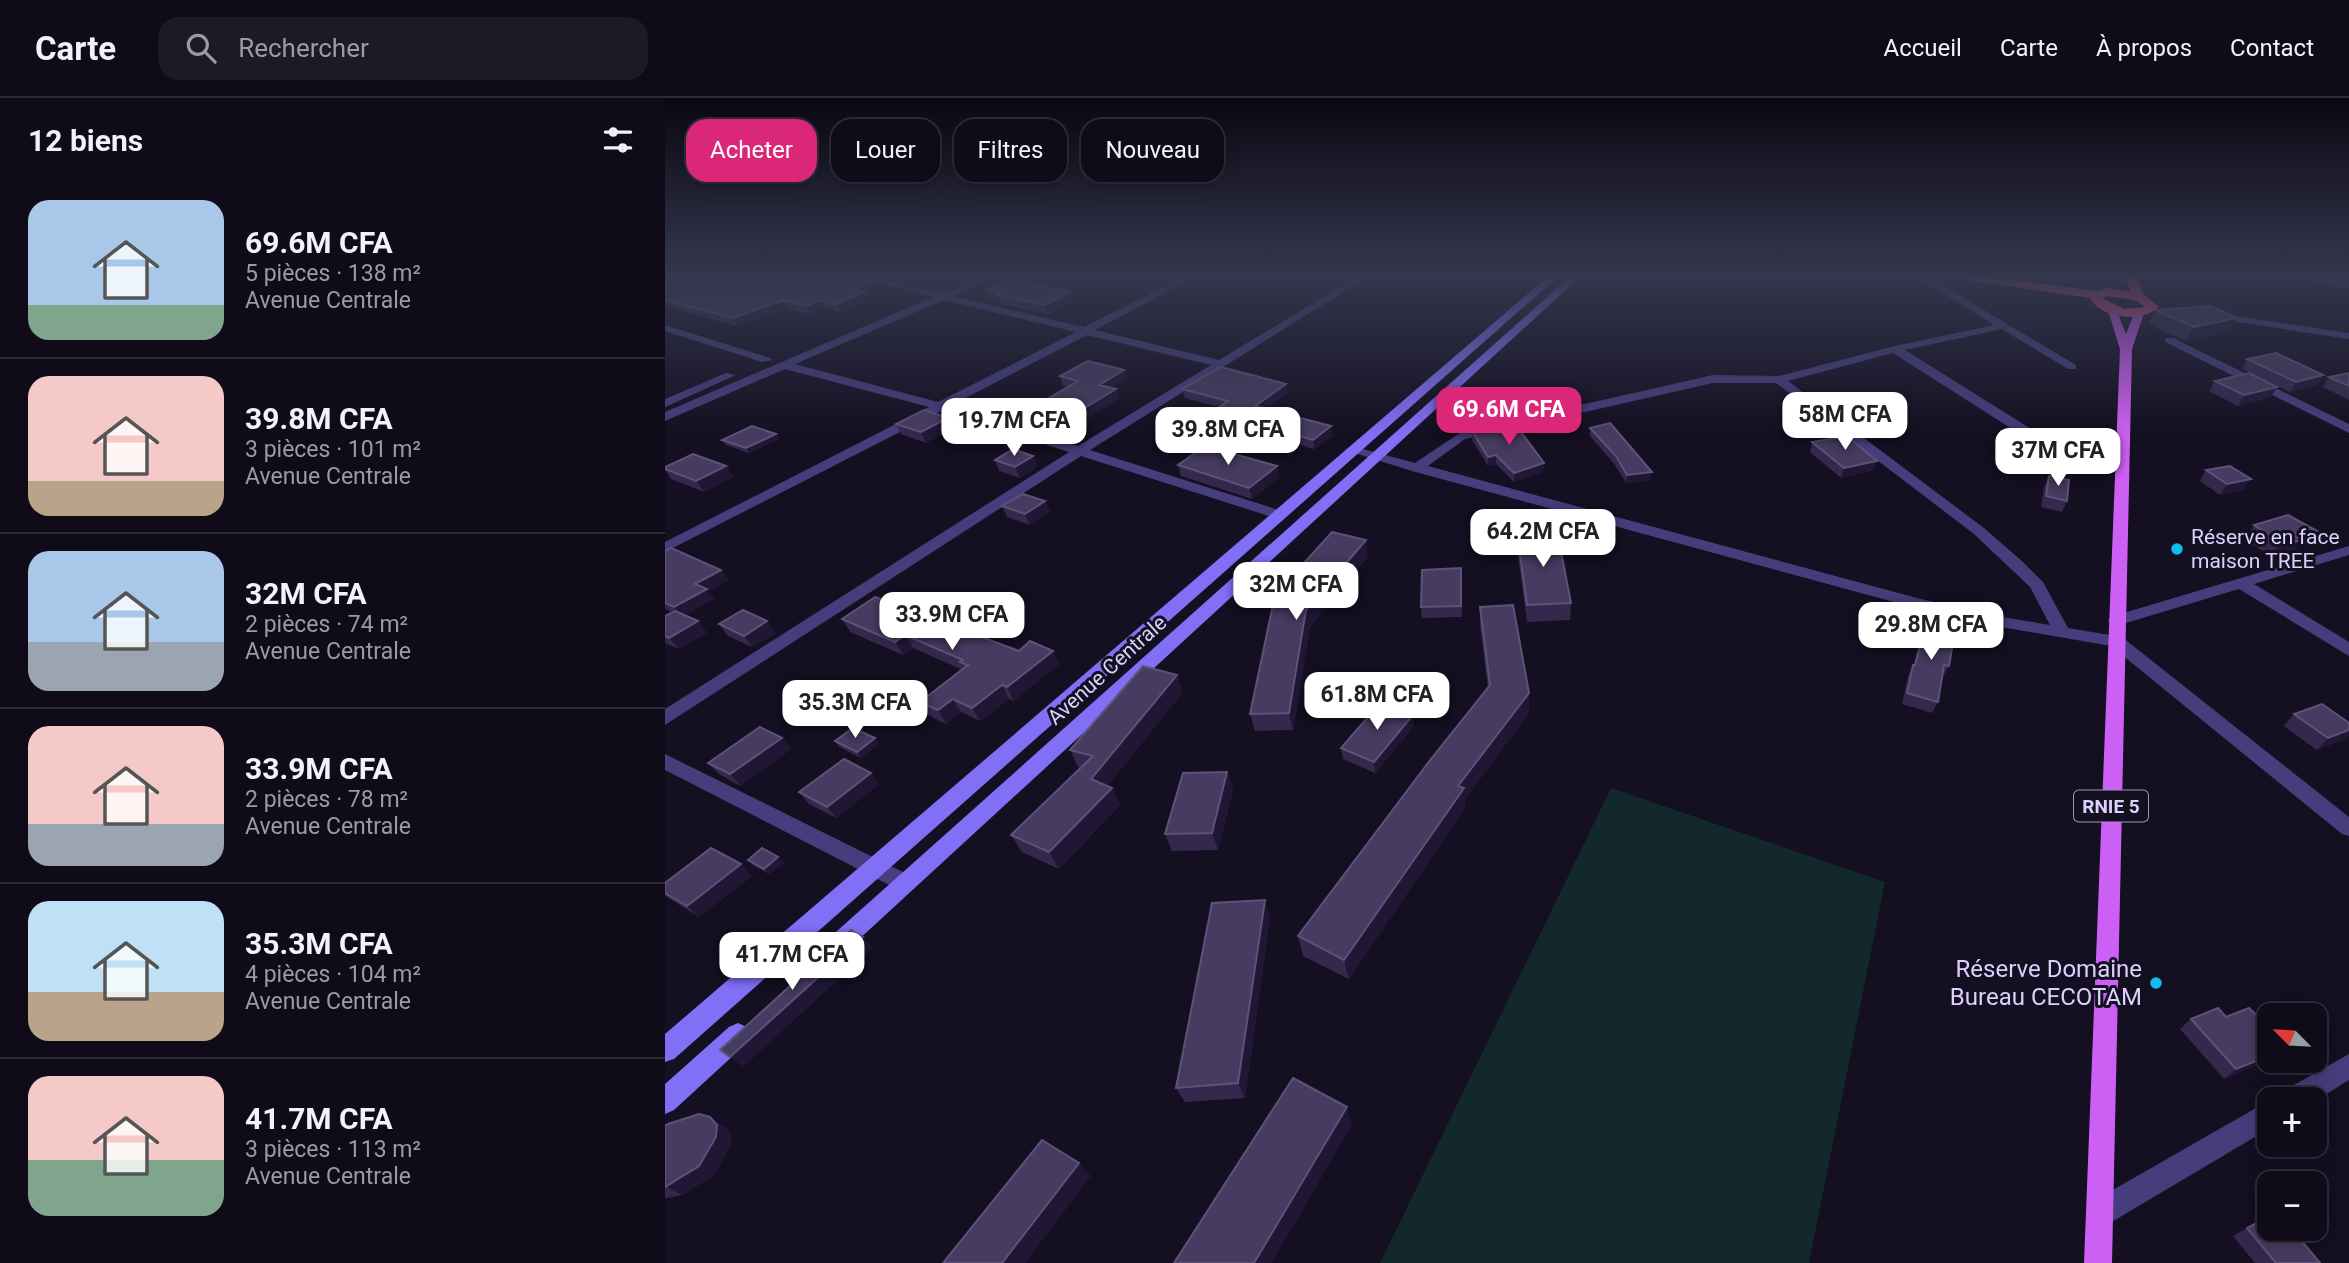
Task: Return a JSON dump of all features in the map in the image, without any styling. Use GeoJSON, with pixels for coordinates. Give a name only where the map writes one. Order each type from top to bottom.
{"type":"FeatureCollection","features":[{"type":"Feature","properties":{"kind":"main road","name":"RNIE 5"},"geometry":{"type":"LineString","coordinates":[[2116,327],[2126,349]]}},
{"type":"Feature","properties":{"kind":"main road","name":"RNIE 5"},"geometry":{"type":"LineString","coordinates":[[2098,1263],[2126,349],[2134,327]]}},
{"type":"Feature","properties":{"kind":"street"},"geometry":{"type":"LineString","coordinates":[[665,403],[842,327]]}},
{"type":"Feature","properties":{"kind":"street"},"geometry":{"type":"LineString","coordinates":[[665,416],[870,327]]}},
{"type":"Feature","properties":{"kind":"street"},"geometry":{"type":"LineString","coordinates":[[1078,327],[1221,364]]}},
{"type":"Feature","properties":{"kind":"street"},"geometry":{"type":"LineString","coordinates":[[665,548],[1088,327]]}},
{"type":"Feature","properties":{"kind":"street"},"geometry":{"type":"LineString","coordinates":[[665,718],[1082,449],[1281,327]]}},
{"type":"Feature","properties":{"kind":"street","name":"Avenue Centrale"},"geometry":{"type":"LineString","coordinates":[[665,1050],[1494,327]]}},
{"type":"Feature","properties":{"kind":"street","name":"Avenue Centrale"},"geometry":{"type":"LineString","coordinates":[[825,956],[1519,327]]}},
{"type":"Feature","properties":{"kind":"street"},"geometry":{"type":"LineString","coordinates":[[1417,468],[1461,436],[1713,379],[1779,380],[1895,349],[1996,327]]}},
{"type":"Feature","properties":{"kind":"street"},"geometry":{"type":"LineString","coordinates":[[2004,327],[2072,367]]}},
{"type":"Feature","properties":{"kind":"street"},"geometry":{"type":"LineString","coordinates":[[2290,327],[2349,336]]}},
{"type":"Feature","properties":{"kind":"street"},"geometry":{"type":"LineString","coordinates":[[665,328],[766,360]]}},
{"type":"Feature","properties":{"kind":"street"},"geometry":{"type":"LineString","coordinates":[[2169,340],[2349,429]]}},
{"type":"Feature","properties":{"kind":"street"},"geometry":{"type":"LineString","coordinates":[[1895,349],[2050,447]]}},
{"type":"Feature","properties":{"kind":"street"},"geometry":{"type":"LineString","coordinates":[[783,365],[939,406],[1082,449],[1280,515]]}},
{"type":"Feature","properties":{"kind":"street"},"geometry":{"type":"LineString","coordinates":[[1779,380],[1979,531],[2018,565],[2037,585],[2063,633]]}},
{"type":"Feature","properties":{"kind":"street"},"geometry":{"type":"LineString","coordinates":[[1352,450],[1916,603],[2063,633],[2116,631],[2240,582],[2349,550]]}},
{"type":"Feature","properties":{"kind":"street"},"geometry":{"type":"LineString","coordinates":[[2240,582],[2349,650]]}},
{"type":"Feature","properties":{"kind":"street"},"geometry":{"type":"LineString","coordinates":[[2116,631],[2349,828]]}},
{"type":"Feature","properties":{"kind":"street"},"geometry":{"type":"LineString","coordinates":[[665,761],[905,883]]}},
{"type":"Feature","properties":{"kind":"street"},"geometry":{"type":"LineString","coordinates":[[665,1101],[755,1019]]}},
{"type":"Feature","properties":{"kind":"street"},"geometry":{"type":"LineString","coordinates":[[2314,1087],[2349,1066]]}},
{"type":"Feature","properties":{"kind":"street"},"geometry":{"type":"LineString","coordinates":[[2100,1213],[2257,1121]]}},
{"type":"Feature","properties":{"kind":"green space"},"geometry":{"type":"Polygon","coordinates":[[[1611,788],[1885,882],[1809,1263],[1380,1263],[1611,788]]]}},
{"type":"Feature","properties":{"kind":"building"},"geometry":{"type":"Polygon","coordinates":[[[2276,353],[2323,375],[2296,382],[2247,359],[2276,353]]]}},
{"type":"Feature","properties":{"kind":"building"},"geometry":{"type":"Polygon","coordinates":[[[1088,361],[1124,370],[1099,385],[1116,389],[1053,427],[1018,416],[1078,381],[1060,376],[1088,361]]]}},
{"type":"Feature","properties":{"kind":"building"},"geometry":{"type":"Polygon","coordinates":[[[1221,367],[1286,384],[1255,406],[1331,426],[1313,440],[1259,423],[1228,446],[1206,441],[1235,421],[1210,414],[1228,401],[1182,389],[1221,367]]]}},
{"type":"Feature","properties":{"kind":"building"},"geometry":{"type":"Polygon","coordinates":[[[2249,373],[2277,387],[2244,395],[2215,381],[2249,373]]]}},
{"type":"Feature","properties":{"kind":"building"},"geometry":{"type":"Polygon","coordinates":[[[2349,373],[2349,386],[2329,377],[2349,373]]]}},
{"type":"Feature","properties":{"kind":"building"},"geometry":{"type":"Polygon","coordinates":[[[924,410],[948,418],[921,432],[896,424],[924,410]]]}},
{"type":"Feature","properties":{"kind":"building"},"geometry":{"type":"Polygon","coordinates":[[[1610,423],[1652,472],[1627,475],[1616,456],[1590,428],[1610,423]]]}},
{"type":"Feature","properties":{"kind":"building"},"geometry":{"type":"Polygon","coordinates":[[[1516,425],[1544,463],[1514,473],[1496,455],[1488,457],[1472,431],[1516,425]]]}},
{"type":"Feature","properties":{"kind":"building"},"geometry":{"type":"Polygon","coordinates":[[[752,426],[776,434],[746,448],[722,440],[752,426]]]}},
{"type":"Feature","properties":{"kind":"building"},"geometry":{"type":"Polygon","coordinates":[[[1847,436],[1877,461],[1844,468],[1812,442],[1847,436]]]}},
{"type":"Feature","properties":{"kind":"building"},"geometry":{"type":"Polygon","coordinates":[[[1205,446],[1277,466],[1249,488],[1178,465],[1205,446]]]}},
{"type":"Feature","properties":{"kind":"building"},"geometry":{"type":"Polygon","coordinates":[[[1013,449],[1033,456],[1015,467],[995,460],[1013,449]]]}},
{"type":"Feature","properties":{"kind":"building"},"geometry":{"type":"Polygon","coordinates":[[[693,454],[726,466],[696,481],[665,469],[693,454]]]}},
{"type":"Feature","properties":{"kind":"building"},"geometry":{"type":"Polygon","coordinates":[[[2230,466],[2251,479],[2227,484],[2206,470],[2230,466]]]}},
{"type":"Feature","properties":{"kind":"building"},"geometry":{"type":"Polygon","coordinates":[[[2049,476],[2069,480],[2067,501],[2046,496],[2049,476]]]}},
{"type":"Feature","properties":{"kind":"building"},"geometry":{"type":"Polygon","coordinates":[[[1023,494],[1045,501],[1025,514],[1002,506],[1023,494]]]}},
{"type":"Feature","properties":{"kind":"building"},"geometry":{"type":"Polygon","coordinates":[[[2288,515],[2317,531],[2297,537],[2301,540],[2279,546],[2257,532],[2263,531],[2254,525],[2288,515]]]}},
{"type":"Feature","properties":{"kind":"building"},"geometry":{"type":"Polygon","coordinates":[[[1557,531],[1571,603],[1527,605],[1517,533],[1557,531]]]}},
{"type":"Feature","properties":{"kind":"building"},"geometry":{"type":"Polygon","coordinates":[[[1332,532],[1366,540],[1306,610],[1289,713],[1250,714],[1275,595],[1332,532]]]}},
{"type":"Feature","properties":{"kind":"building"},"geometry":{"type":"Polygon","coordinates":[[[671,548],[721,570],[695,584],[707,589],[674,607],[665,603],[665,551],[671,548]]]}},
{"type":"Feature","properties":{"kind":"building"},"geometry":{"type":"Polygon","coordinates":[[[1461,568],[1461,606],[1421,607],[1422,570],[1461,568]]]}},
{"type":"Feature","properties":{"kind":"building"},"geometry":{"type":"Polygon","coordinates":[[[875,597],[1019,651],[1030,641],[1053,651],[1007,687],[1002,685],[972,708],[953,699],[938,710],[920,702],[968,665],[960,662],[963,660],[905,635],[895,642],[842,619],[875,597]]]}},
{"type":"Feature","properties":{"kind":"building"},"geometry":{"type":"Polygon","coordinates":[[[1513,605],[1529,693],[1458,786],[1464,788],[1344,960],[1298,936],[1490,685],[1480,607],[1513,605]]]}},
{"type":"Feature","properties":{"kind":"building"},"geometry":{"type":"Polygon","coordinates":[[[743,610],[767,621],[744,636],[719,624],[743,610]]]}},
{"type":"Feature","properties":{"kind":"building"},"geometry":{"type":"Polygon","coordinates":[[[675,611],[698,621],[669,638],[665,636],[665,616],[675,611]]]}},
{"type":"Feature","properties":{"kind":"building"},"geometry":{"type":"Polygon","coordinates":[[[1926,623],[1955,631],[1949,666],[1944,665],[1938,702],[1907,693],[1926,623]]]}},
{"type":"Feature","properties":{"kind":"building"},"geometry":{"type":"Polygon","coordinates":[[[1143,666],[1177,675],[1091,779],[1112,788],[1049,852],[1011,835],[1093,756],[1070,750],[1143,666]]]}},
{"type":"Feature","properties":{"kind":"building"},"geometry":{"type":"Polygon","coordinates":[[[1381,702],[1413,715],[1374,762],[1341,748],[1381,702]]]}},
{"type":"Feature","properties":{"kind":"building"},"geometry":{"type":"Polygon","coordinates":[[[2322,704],[2349,723],[2349,730],[2328,738],[2294,714],[2322,704]]]}},
{"type":"Feature","properties":{"kind":"building"},"geometry":{"type":"Polygon","coordinates":[[[760,727],[782,738],[730,774],[708,763],[760,727]]]}},
{"type":"Feature","properties":{"kind":"building"},"geometry":{"type":"Polygon","coordinates":[[[853,728],[875,738],[857,752],[835,741],[853,728]]]}},
{"type":"Feature","properties":{"kind":"building"},"geometry":{"type":"Polygon","coordinates":[[[844,759],[871,773],[827,807],[799,792],[844,759]]]}},
{"type":"Feature","properties":{"kind":"building"},"geometry":{"type":"Polygon","coordinates":[[[1227,772],[1212,833],[1165,834],[1183,773],[1227,772]]]}},
{"type":"Feature","properties":{"kind":"building"},"geometry":{"type":"Polygon","coordinates":[[[711,848],[741,864],[687,906],[665,893],[665,883],[711,848]]]}},
{"type":"Feature","properties":{"kind":"building"},"geometry":{"type":"Polygon","coordinates":[[[762,848],[778,857],[764,869],[748,860],[762,848]]]}},
{"type":"Feature","properties":{"kind":"building"},"geometry":{"type":"Polygon","coordinates":[[[1265,900],[1238,1083],[1176,1088],[1212,903],[1265,900]]]}},
{"type":"Feature","properties":{"kind":"building"},"geometry":{"type":"Polygon","coordinates":[[[851,930],[863,937],[730,1057],[720,1050],[851,930]]]}},
{"type":"Feature","properties":{"kind":"building"},"geometry":{"type":"Polygon","coordinates":[[[2218,1008],[2226,1017],[2249,1008],[2257,1016],[2257,1060],[2236,1069],[2191,1019],[2218,1008]]]}},
{"type":"Feature","properties":{"kind":"building"},"geometry":{"type":"Polygon","coordinates":[[[1293,1078],[1347,1107],[1254,1263],[1174,1263],[1293,1078]]]}},
{"type":"Feature","properties":{"kind":"building"},"geometry":{"type":"Polygon","coordinates":[[[699,1114],[710,1117],[717,1125],[716,1137],[699,1166],[665,1187],[665,1126],[699,1114]]]}},
{"type":"Feature","properties":{"kind":"building"},"geometry":{"type":"Polygon","coordinates":[[[1042,1140],[1079,1163],[1002,1263],[943,1263],[1042,1140]]]}},
{"type":"Feature","properties":{"kind":"building"},"geometry":{"type":"Polygon","coordinates":[[[2257,1223],[2257,1240],[2247,1228],[2257,1223]]]}},
{"type":"Feature","properties":{"kind":"building"},"geometry":{"type":"Polygon","coordinates":[[[2258,1241],[2302,1241],[2320,1263],[2276,1263],[2258,1241]]]}},
{"type":"Feature","properties":{"kind":"place","name":"Réserve en face maison TREE"},"geometry":{"type":"Point","coordinates":[2177,549]}},
{"type":"Feature","properties":{"kind":"place","name":"Réserve Domaine Bureau CECOTAM"},"geometry":{"type":"Point","coordinates":[2156,983]}}]}
